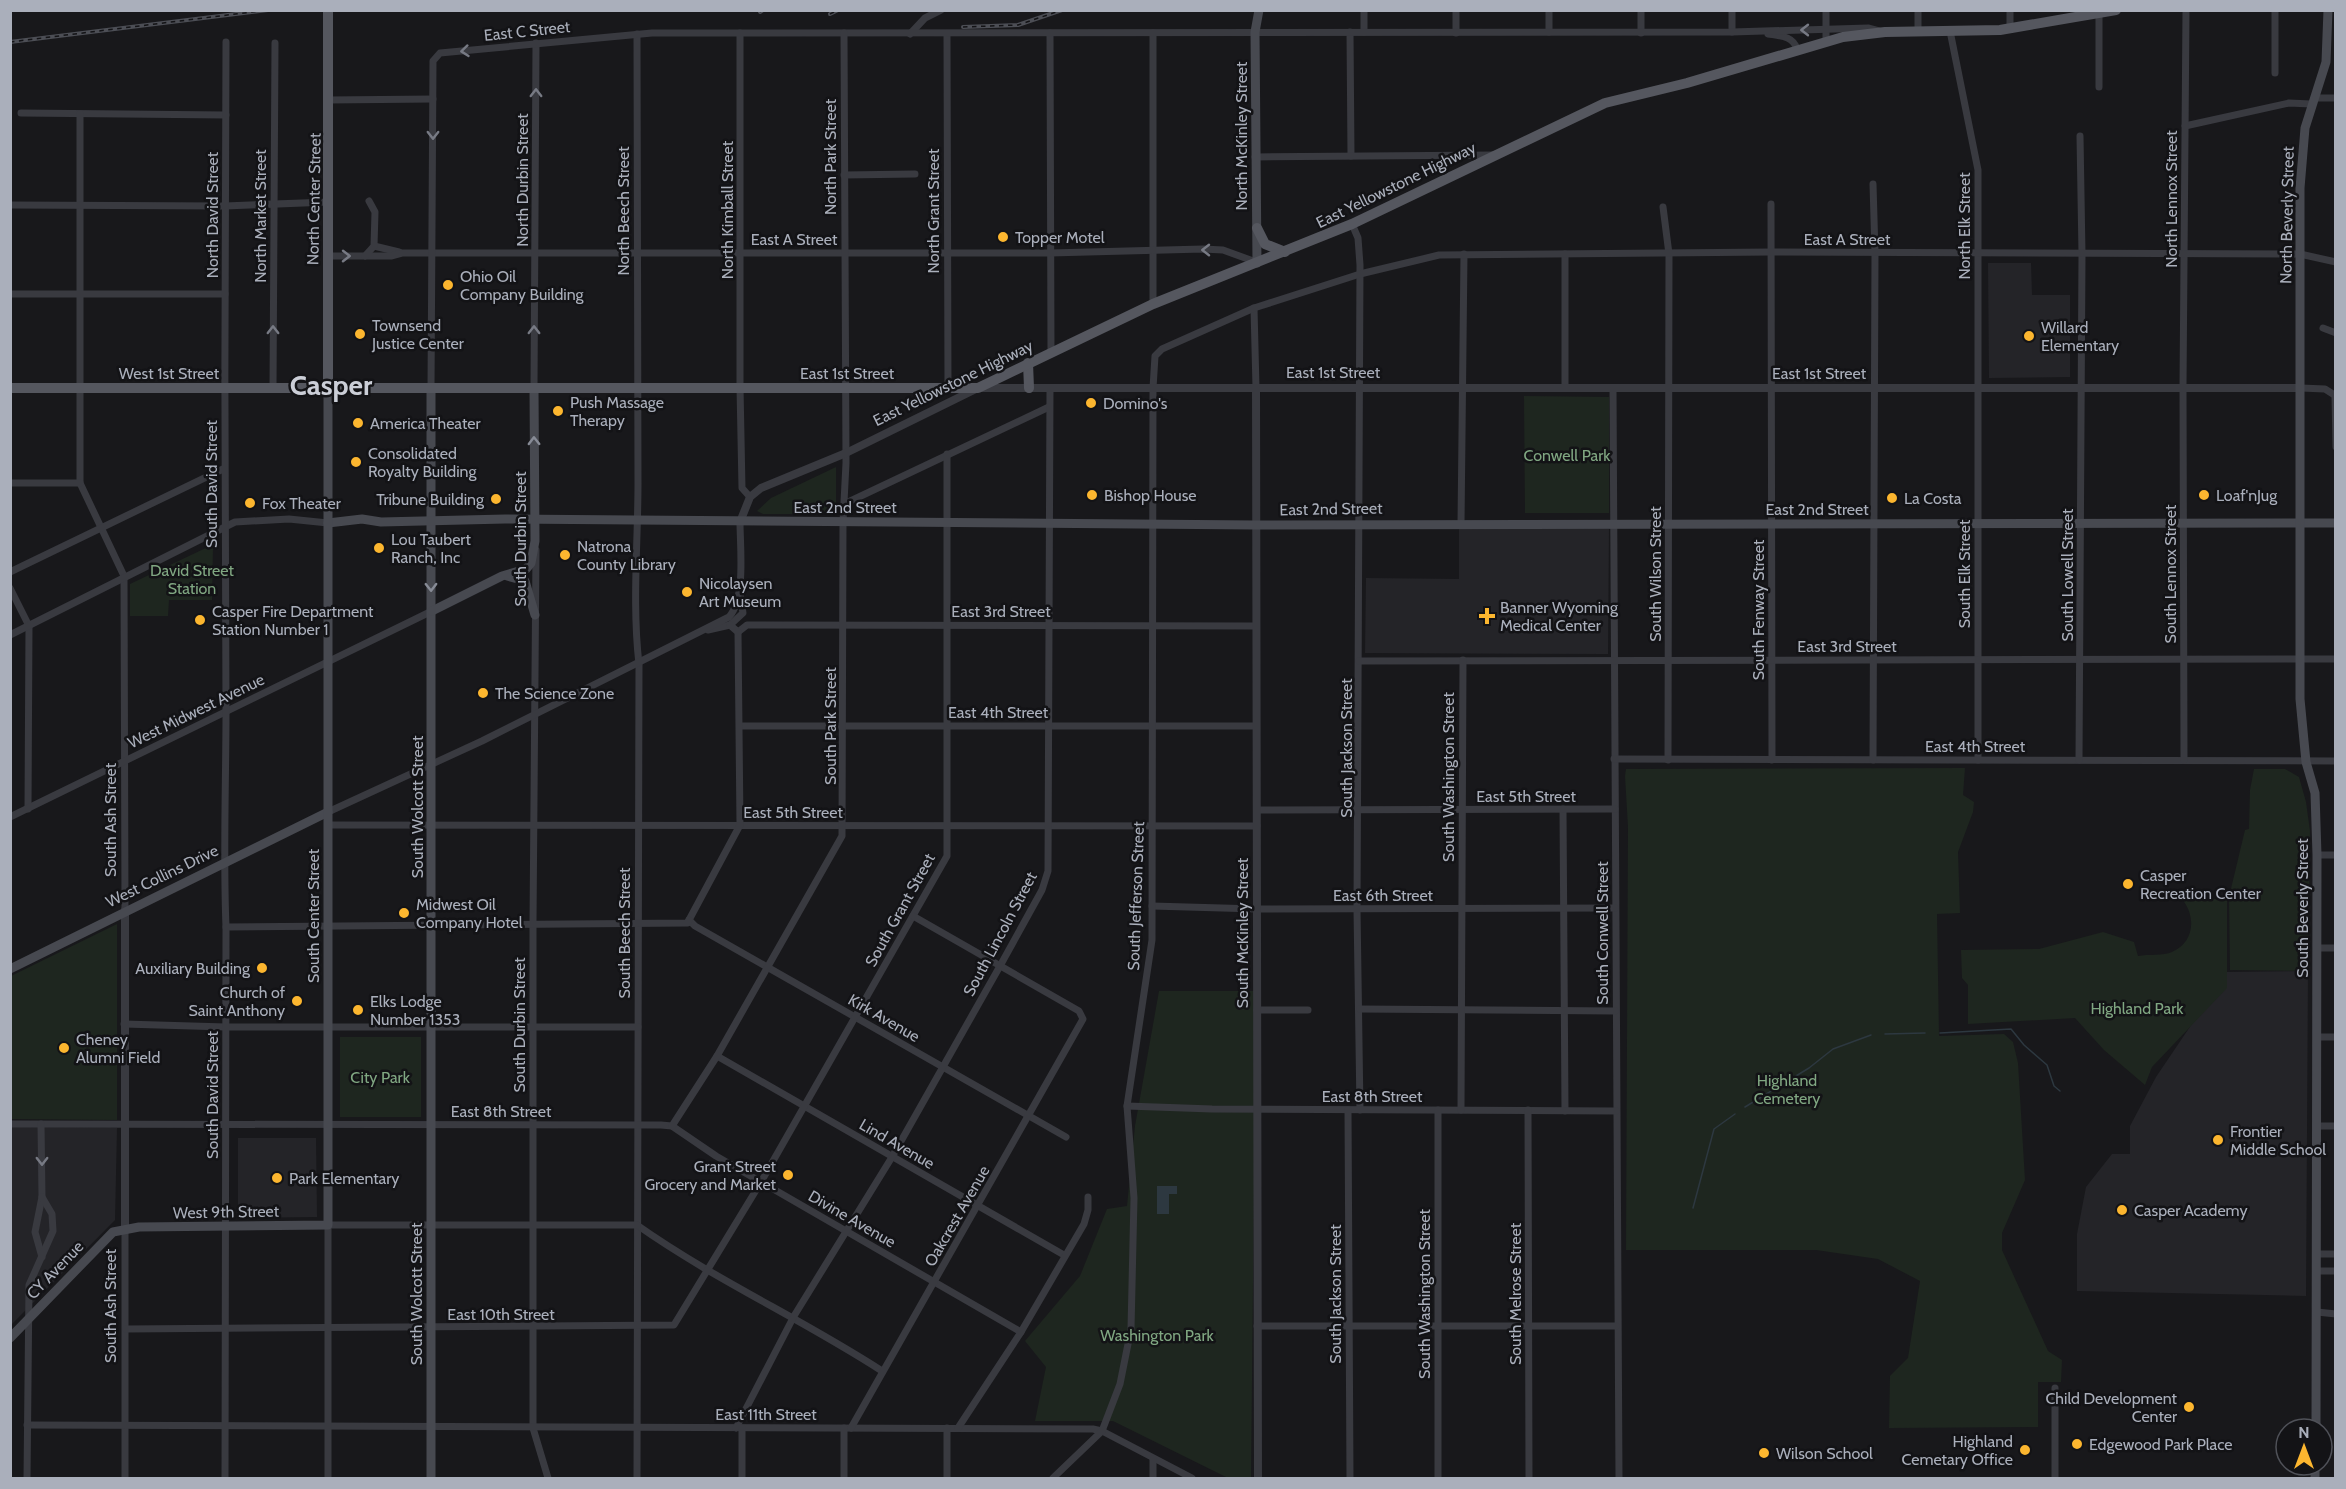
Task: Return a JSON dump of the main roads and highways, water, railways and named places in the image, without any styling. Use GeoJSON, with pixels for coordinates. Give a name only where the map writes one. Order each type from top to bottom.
{"type":"FeatureCollection","features":[{"type":"Feature","properties":{"kind":"main road","name":"North Center Street"},"geometry":{"type":"LineString","coordinates":[[328,10],[328,389]]}},
{"type":"Feature","properties":{"kind":"main road","name":"North McKinley Street"},"geometry":{"type":"LineString","coordinates":[[1257,262],[1255,32],[1259,10]]}},
{"type":"Feature","properties":{"kind":"main road","name":"East Yellowstone Highway"},"geometry":{"type":"LineString","coordinates":[[978,388],[1051,351],[1154,304],[1352,224],[1605,103],[1687,83],[1797,49],[1826,35],[1918,30],[2010,29],[2116,10]]}},
{"type":"Feature","properties":{"kind":"main road","name":"North Beverly Street"},"geometry":{"type":"LineString","coordinates":[[2301,388],[2301,158],[2313,101],[2326,62],[2328,10]]}},
{"type":"Feature","properties":{"kind":"main road"},"geometry":{"type":"LineString","coordinates":[[1257,228],[1265,244],[1286,252]]}},
{"type":"Feature","properties":{"kind":"main road"},"geometry":{"type":"LineString","coordinates":[[1028,363],[1029,388]]}},
{"type":"Feature","properties":{"kind":"main road","name":"West 1st Street"},"geometry":{"type":"LineString","coordinates":[[10,388],[328,389]]}},
{"type":"Feature","properties":{"kind":"main road","name":"South Durbin Street"},"geometry":{"type":"LineString","coordinates":[[502,576],[528,567],[535,542],[534,388]]}},
{"type":"Feature","properties":{"kind":"main road","name":"East 1st Street"},"geometry":{"type":"LineString","coordinates":[[328,389],[978,388]]}},
{"type":"Feature","properties":{"kind":"main road","name":"South Beverly Street"},"geometry":{"type":"LineString","coordinates":[[2301,388],[2299,659],[2301,721],[2306,762],[2315,793],[2317,855],[2316,1417]]}},
{"type":"Feature","properties":{"kind":"main road","name":"South Center Street"},"geometry":{"type":"LineString","coordinates":[[328,389],[328,1225]]}},
{"type":"Feature","properties":{"kind":"main road","name":"South Wolcott Street"},"geometry":{"type":"LineString","coordinates":[[431,389],[431,1479]]}},
{"type":"Feature","properties":{"kind":"main road","name":"East 2nd Street"},"geometry":{"type":"LineString","coordinates":[[328,523],[354,519],[381,522],[431,520],[1256,525],[2336,524]]}},
{"type":"Feature","properties":{"kind":"main road"},"geometry":{"type":"LineString","coordinates":[[432,611],[502,576],[525,581],[535,615]]}},
{"type":"Feature","properties":{"kind":"main road","name":"West Collins Drive"},"geometry":{"type":"LineString","coordinates":[[10,969],[125,910],[328,812]]}},
{"type":"Feature","properties":{"kind":"main road","name":"West 9th Street"},"geometry":{"type":"LineString","coordinates":[[125,1228],[328,1225]]}},
{"type":"Feature","properties":{"kind":"main road","name":"CY Avenue"},"geometry":{"type":"LineString","coordinates":[[10,1338],[113,1232],[125,1228]]}},
{"type":"Feature","properties":{"kind":"waterway"},"geometry":{"type":"LineString","coordinates":[[1940,1033],[2011,1029],[2024,1045],[2047,1065],[2054,1086],[2060,1091]]}},
{"type":"Feature","properties":{"kind":"waterway"},"geometry":{"type":"LineString","coordinates":[[1885,1034],[1925,1033]]}},
{"type":"Feature","properties":{"kind":"waterway"},"geometry":{"type":"LineString","coordinates":[[1745,1107],[1809,1068],[1833,1049],[1871,1035]]}},
{"type":"Feature","properties":{"kind":"waterway"},"geometry":{"type":"LineString","coordinates":[[1693,1208],[1714,1129],[1735,1114]]}},
{"type":"Feature","properties":{"kind":"railway"},"geometry":{"type":"LineString","coordinates":[[10,42],[268,10]]}},
{"type":"Feature","properties":{"kind":"railway"},"geometry":{"type":"LineString","coordinates":[[830,14],[838,10]]}},
{"type":"Feature","properties":{"kind":"railway"},"geometry":{"type":"LineString","coordinates":[[963,27],[1018,25],[1062,10]]}},
{"type":"Feature","properties":{"kind":"place","name":"Topper Motel"},"geometry":{"type":"Point","coordinates":[1003,237]}},
{"type":"Feature","properties":{"kind":"place","name":"Ohio Oil Company Building"},"geometry":{"type":"Point","coordinates":[448,285]}},
{"type":"Feature","properties":{"kind":"place","name":"Townsend Justice Center"},"geometry":{"type":"Point","coordinates":[360,334]}},
{"type":"Feature","properties":{"kind":"place","name":"Willard Elementary"},"geometry":{"type":"Point","coordinates":[2029,336]}},
{"type":"Feature","properties":{"kind":"place","name":"Domino's"},"geometry":{"type":"Point","coordinates":[1091,403]}},
{"type":"Feature","properties":{"kind":"place","name":"Push Massage Therapy"},"geometry":{"type":"Point","coordinates":[558,411]}},
{"type":"Feature","properties":{"kind":"place","name":"America Theater"},"geometry":{"type":"Point","coordinates":[358,423]}},
{"type":"Feature","properties":{"kind":"place","name":"Consolidated Royalty Building"},"geometry":{"type":"Point","coordinates":[356,462]}},
{"type":"Feature","properties":{"kind":"place","name":"Bishop House"},"geometry":{"type":"Point","coordinates":[1092,495]}},
{"type":"Feature","properties":{"kind":"place","name":"Loaf'nJug"},"geometry":{"type":"Point","coordinates":[2204,495]}},
{"type":"Feature","properties":{"kind":"place","name":"La Costa"},"geometry":{"type":"Point","coordinates":[1892,498]}},
{"type":"Feature","properties":{"kind":"place","name":"Tribune Building"},"geometry":{"type":"Point","coordinates":[496,499]}},
{"type":"Feature","properties":{"kind":"place","name":"Fox Theater"},"geometry":{"type":"Point","coordinates":[250,503]}},
{"type":"Feature","properties":{"kind":"place","name":"Lou Taubert Ranch, Inc"},"geometry":{"type":"Point","coordinates":[379,548]}},
{"type":"Feature","properties":{"kind":"place","name":"Natrona County Library"},"geometry":{"type":"Point","coordinates":[565,555]}},
{"type":"Feature","properties":{"kind":"place","name":"Nicolaysen Art Museum"},"geometry":{"type":"Point","coordinates":[687,592]}},
{"type":"Feature","properties":{"kind":"place","name":"Banner Wyoming Medical Center"},"geometry":{"type":"Point","coordinates":[1487,616]}},
{"type":"Feature","properties":{"kind":"place","name":"Casper Fire Department Station Number 1"},"geometry":{"type":"Point","coordinates":[200,620]}},
{"type":"Feature","properties":{"kind":"place","name":"The Science Zone"},"geometry":{"type":"Point","coordinates":[483,693]}},
{"type":"Feature","properties":{"kind":"place","name":"Casper Recreation Center"},"geometry":{"type":"Point","coordinates":[2128,884]}},
{"type":"Feature","properties":{"kind":"place","name":"Midwest Oil Company Hotel"},"geometry":{"type":"Point","coordinates":[404,913]}},
{"type":"Feature","properties":{"kind":"place","name":"Auxiliary Building"},"geometry":{"type":"Point","coordinates":[262,968]}},
{"type":"Feature","properties":{"kind":"place","name":"Church of Saint Anthony"},"geometry":{"type":"Point","coordinates":[297,1001]}},
{"type":"Feature","properties":{"kind":"place","name":"Elks Lodge Number 1353"},"geometry":{"type":"Point","coordinates":[358,1010]}},
{"type":"Feature","properties":{"kind":"place","name":"Cheney Alumni Field"},"geometry":{"type":"Point","coordinates":[64,1048]}},
{"type":"Feature","properties":{"kind":"place","name":"Frontier Middle School"},"geometry":{"type":"Point","coordinates":[2218,1140]}},
{"type":"Feature","properties":{"kind":"place","name":"Grant Street Grocery and Market"},"geometry":{"type":"Point","coordinates":[788,1175]}},
{"type":"Feature","properties":{"kind":"place","name":"Park Elementary"},"geometry":{"type":"Point","coordinates":[277,1178]}},
{"type":"Feature","properties":{"kind":"place","name":"Casper Academy"},"geometry":{"type":"Point","coordinates":[2122,1210]}},
{"type":"Feature","properties":{"kind":"place","name":"Child Development Center"},"geometry":{"type":"Point","coordinates":[2189,1407]}},
{"type":"Feature","properties":{"kind":"place","name":"Edgewood Park Place"},"geometry":{"type":"Point","coordinates":[2077,1444]}},
{"type":"Feature","properties":{"kind":"place","name":"Highland Cemetary Office"},"geometry":{"type":"Point","coordinates":[2025,1450]}},
{"type":"Feature","properties":{"kind":"place","name":"Wilson School"},"geometry":{"type":"Point","coordinates":[1764,1453]}},
{"type":"Feature","properties":{"kind":"district","name":"Casper"},"geometry":{"type":"Point","coordinates":[331,385]}},
{"type":"Feature","properties":{"kind":"park label","name":"Conwell Park"},"geometry":{"type":"Point","coordinates":[1567,455]}},
{"type":"Feature","properties":{"kind":"park label","name":"David Street Station"},"geometry":{"type":"Point","coordinates":[192,579]}},
{"type":"Feature","properties":{"kind":"park label","name":"Highland Park"},"geometry":{"type":"Point","coordinates":[2137,1008]}},
{"type":"Feature","properties":{"kind":"park label","name":"City Park"},"geometry":{"type":"Point","coordinates":[380,1077]}},
{"type":"Feature","properties":{"kind":"park label","name":"Highland Cemetery"},"geometry":{"type":"Point","coordinates":[1787,1089]}},
{"type":"Feature","properties":{"kind":"park label","name":"Washington Park"},"geometry":{"type":"Point","coordinates":[1157,1335]}}]}
